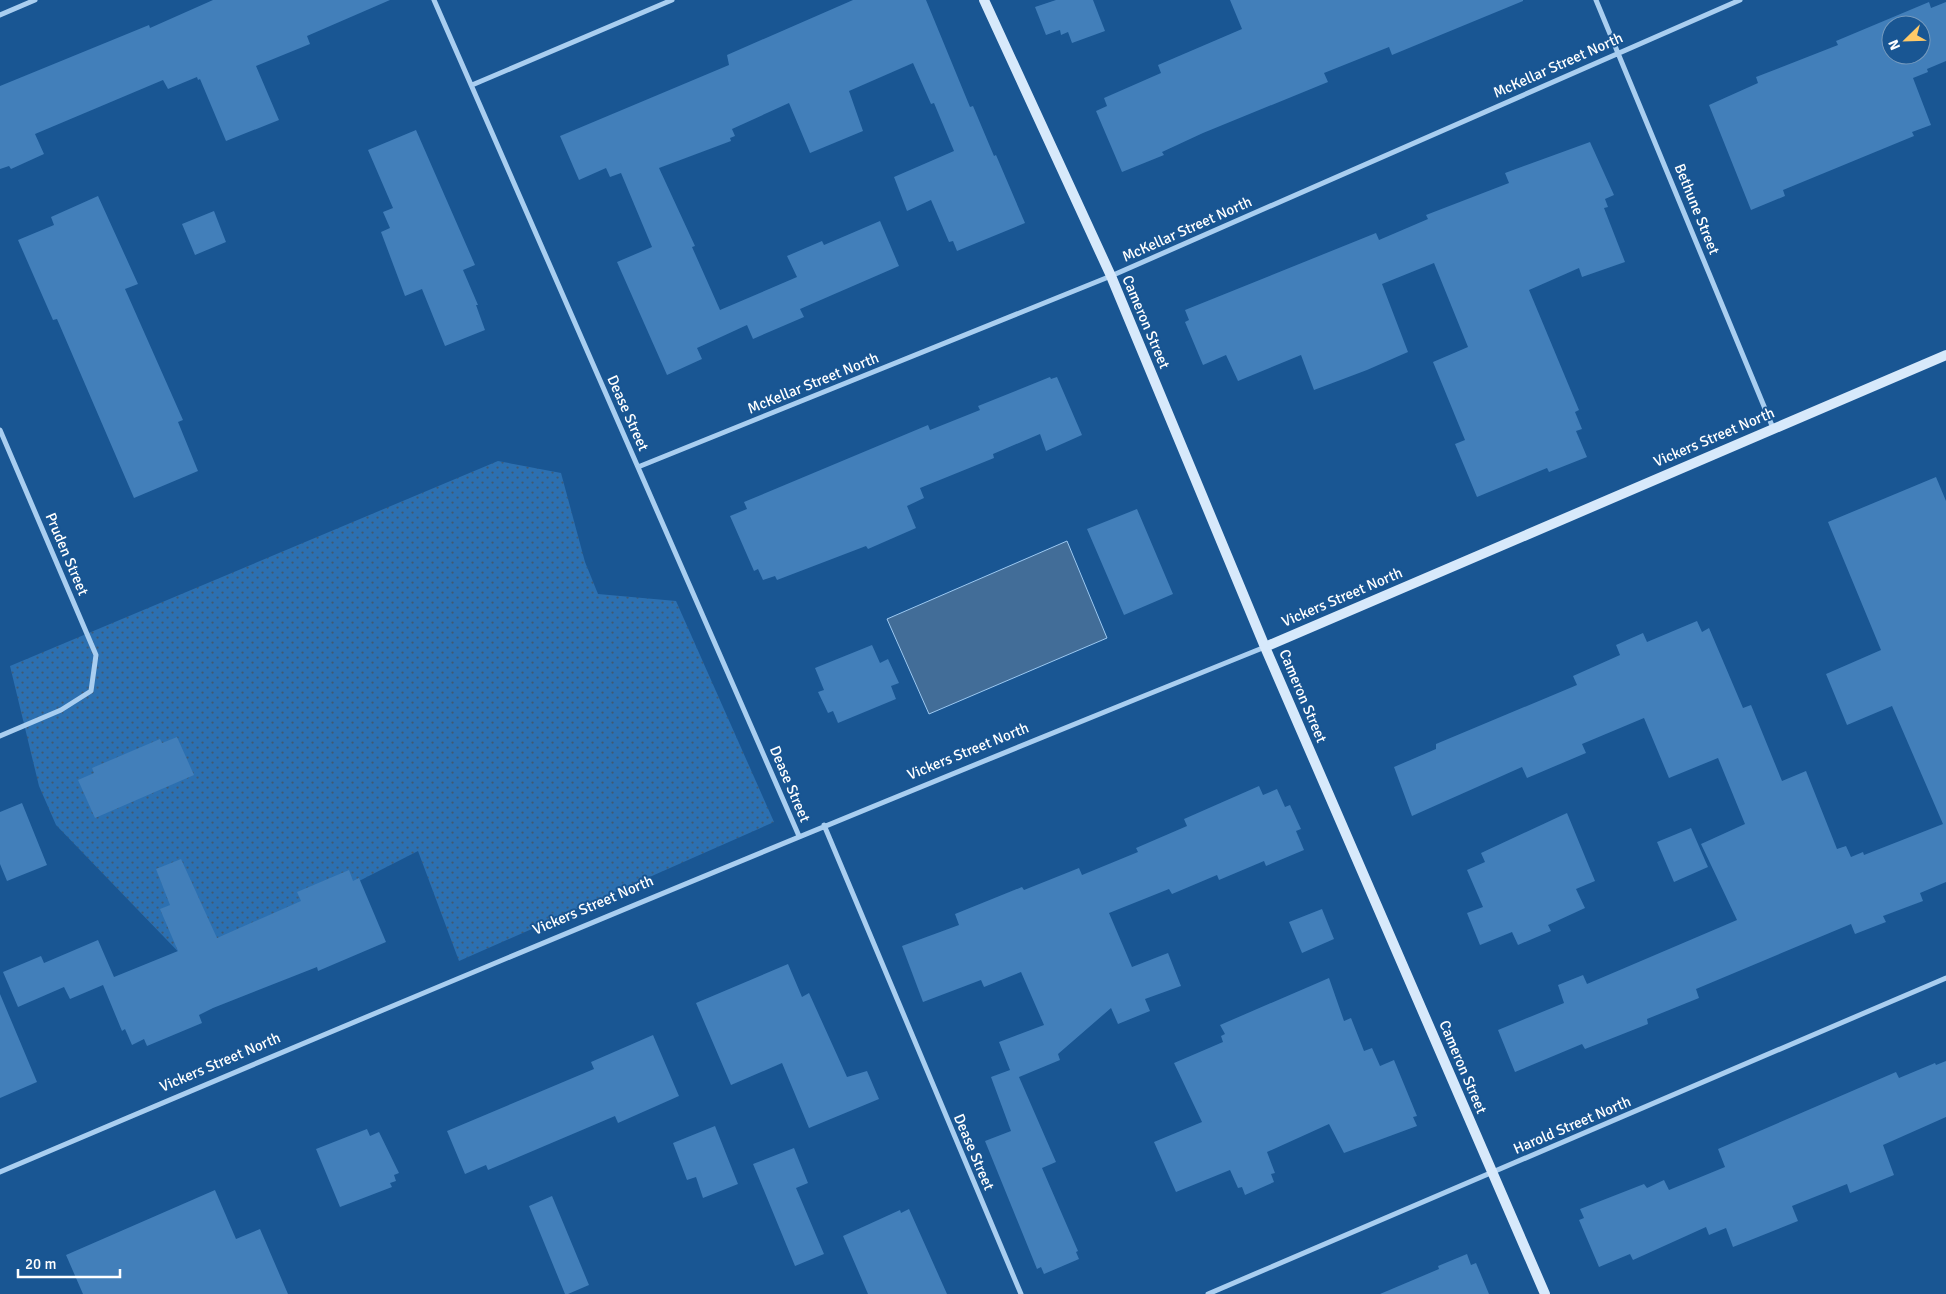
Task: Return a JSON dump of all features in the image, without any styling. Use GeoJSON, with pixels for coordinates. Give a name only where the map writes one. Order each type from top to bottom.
{"type":"FeatureCollection","features":[{"type":"Feature","properties":{"kind":"street"},"geometry":{"type":"LineString","coordinates":[[0,15],[34,0]]}},
{"type":"Feature","properties":{"kind":"street","name":"Dease Street"},"geometry":{"type":"LineString","coordinates":[[434,0],[799,836]]}},
{"type":"Feature","properties":{"kind":"street"},"geometry":{"type":"LineString","coordinates":[[472,86],[672,0]]}},
{"type":"Feature","properties":{"kind":"street","name":"Cameron Street"},"geometry":{"type":"LineString","coordinates":[[984,0],[1111,276],[1265,647],[1544,1294]]}},
{"type":"Feature","properties":{"kind":"street","name":"Bethune Street"},"geometry":{"type":"LineString","coordinates":[[1596,0],[1773,428]]}},
{"type":"Feature","properties":{"kind":"street","name":"McKellar Street North"},"geometry":{"type":"LineString","coordinates":[[638,467],[1111,276],[1740,0]]}},
{"type":"Feature","properties":{"kind":"street","name":"Vickers Street North"},"geometry":{"type":"LineString","coordinates":[[0,1172],[448,981],[824,825],[1265,647],[1946,355]]}},
{"type":"Feature","properties":{"kind":"street","name":"Pruden Street"},"geometry":{"type":"LineString","coordinates":[[0,430],[96,655],[91,691],[61,710],[0,736]]}},
{"type":"Feature","properties":{"kind":"street","name":"Dease Street"},"geometry":{"type":"LineString","coordinates":[[824,825],[1021,1294]]}},
{"type":"Feature","properties":{"kind":"street","name":"Harold Street North"},"geometry":{"type":"LineString","coordinates":[[1208,1294],[1946,978]]}},
{"type":"Feature","properties":{"kind":"shaded area"},"geometry":{"type":"Polygon","coordinates":[[[498,461],[561,473],[585,562],[598,594],[676,601],[774,822],[459,961],[418,851],[192,966],[56,825],[39,786],[10,666],[498,461]]]}},
{"type":"Feature","properties":{"kind":"shaded area"},"geometry":{"type":"Polygon","coordinates":[[[1067,541],[1107,638],[929,714],[887,619],[1067,541]]]}},
{"type":"Feature","properties":{"kind":"building"},"geometry":{"type":"Polygon","coordinates":[[[213,0],[390,0],[307,36],[310,44],[256,66],[279,120],[226,141],[200,79],[198,80],[197,77],[168,89],[163,80],[35,134],[44,154],[11,169],[9,166],[0,169],[0,86],[149,25],[150,28],[213,0]]]}},
{"type":"Feature","properties":{"kind":"building"},"geometry":{"type":"Polygon","coordinates":[[[853,0],[926,0],[970,107],[973,106],[1025,223],[957,251],[953,241],[949,242],[931,200],[907,211],[894,177],[954,151],[934,103],[931,104],[913,63],[849,91],[863,131],[810,153],[789,103],[732,129],[735,136],[730,138],[731,141],[659,168],[695,246],[692,247],[720,310],[797,277],[787,256],[822,241],[824,245],[880,221],[899,266],[800,309],[804,317],[753,339],[747,325],[697,348],[702,359],[667,375],[617,262],[652,247],[621,173],[610,177],[606,168],[579,180],[560,136],[729,65],[727,55],[853,0]]]}},
{"type":"Feature","properties":{"kind":"building"},"geometry":{"type":"Polygon","coordinates":[[[1056,0],[1093,0],[1105,31],[1072,43],[1068,32],[1061,35],[1060,30],[1046,35],[1035,7],[1056,0]]]}},
{"type":"Feature","properties":{"kind":"building"},"geometry":{"type":"Polygon","coordinates":[[[1230,0],[1523,1],[1392,55],[1389,47],[1324,73],[1328,82],[1203,133],[1162,152],[1164,155],[1122,172],[1096,111],[1107,106],[1104,98],[1161,73],[1158,65],[1242,29],[1230,0]]]}},
{"type":"Feature","properties":{"kind":"building"},"geometry":{"type":"Polygon","coordinates":[[[1929,2],[1931,8],[1946,2],[1946,61],[1927,69],[1928,72],[1913,78],[1931,125],[1912,132],[1914,136],[1783,190],[1785,196],[1751,210],[1709,105],[1758,83],[1756,77],[1838,45],[1836,41],[1881,22],[1881,65],[1931,65],[1931,15],[1898,15],[1929,2]]]}},
{"type":"Feature","properties":{"kind":"building"},"geometry":{"type":"Polygon","coordinates":[[[416,130],[475,265],[463,270],[478,305],[476,305],[485,330],[445,346],[422,289],[405,296],[381,232],[390,228],[383,212],[393,208],[368,150],[416,130]]]}},
{"type":"Feature","properties":{"kind":"building"},"geometry":{"type":"Polygon","coordinates":[[[1590,142],[1614,195],[1605,199],[1608,207],[1604,208],[1625,262],[1582,277],[1579,268],[1529,290],[1579,410],[1575,412],[1582,429],[1576,431],[1587,457],[1549,472],[1547,468],[1477,497],[1455,444],[1465,440],[1433,362],[1468,347],[1434,263],[1382,284],[1408,352],[1314,390],[1301,355],[1238,381],[1226,355],[1203,365],[1185,322],[1189,320],[1185,310],[1376,233],[1379,240],[1428,219],[1426,215],[1509,183],[1505,173],[1590,142]]]}},
{"type":"Feature","properties":{"kind":"building"},"geometry":{"type":"Polygon","coordinates":[[[98,196],[138,284],[125,289],[183,420],[178,422],[198,471],[134,498],[57,319],[53,320],[18,240],[54,225],[51,217],[98,196]]]}},
{"type":"Feature","properties":{"kind":"building"},"geometry":{"type":"Polygon","coordinates":[[[214,211],[226,242],[195,255],[182,224],[214,211]]]}},
{"type":"Feature","properties":{"kind":"building"},"geometry":{"type":"Polygon","coordinates":[[[1050,377],[1051,379],[1057,377],[1082,435],[1046,451],[1040,434],[993,454],[994,458],[920,488],[924,498],[907,506],[916,528],[868,549],[866,546],[777,580],[775,576],[763,580],[758,569],[754,571],[730,516],[747,509],[744,502],[928,425],[930,430],[980,410],[978,406],[1050,377]]]}},
{"type":"Feature","properties":{"kind":"building"},"geometry":{"type":"Polygon","coordinates":[[[1936,477],[1946,501],[1946,882],[1920,893],[1923,901],[1883,916],[1886,922],[1855,934],[1851,924],[1696,989],[1699,998],[1647,1019],[1648,1024],[1585,1049],[1582,1044],[1515,1072],[1498,1030],[1564,1003],[1558,985],[1583,975],[1587,984],[1737,920],[1701,844],[1745,824],[1718,758],[1669,778],[1644,718],[1582,744],[1586,753],[1527,778],[1522,767],[1412,816],[1394,767],[1436,749],[1436,744],[1577,685],[1573,676],[1620,655],[1616,645],[1643,633],[1647,642],[1697,621],[1702,632],[1709,628],[1743,708],[1751,705],[1782,781],[1806,771],[1837,849],[1846,846],[1851,857],[1863,852],[1864,855],[1943,824],[1892,706],[1847,725],[1826,674],[1881,650],[1828,522],[1936,477]]]}},
{"type":"Feature","properties":{"kind":"building"},"geometry":{"type":"Polygon","coordinates":[[[1137,509],[1173,594],[1124,615],[1087,529],[1137,509]]]}},
{"type":"Feature","properties":{"kind":"building"},"geometry":{"type":"Polygon","coordinates":[[[872,645],[880,663],[888,659],[899,683],[891,686],[896,699],[838,723],[833,711],[828,713],[818,692],[824,690],[815,668],[872,645]]]}},
{"type":"Feature","properties":{"kind":"building"},"geometry":{"type":"Polygon","coordinates":[[[177,737],[194,775],[95,818],[78,780],[94,773],[92,768],[160,739],[162,743],[177,737]]]}},
{"type":"Feature","properties":{"kind":"building"},"geometry":{"type":"Polygon","coordinates":[[[1259,786],[1263,795],[1277,789],[1285,807],[1290,805],[1301,829],[1296,831],[1304,850],[1266,866],[1264,861],[1219,880],[1217,875],[1172,894],[1169,889],[1109,913],[1132,967],[1168,953],[1181,986],[1145,999],[1150,1011],[1118,1024],[1111,1008],[1058,1054],[1060,1060],[1019,1077],[1056,1162],[1042,1168],[1078,1251],[1076,1252],[1079,1259],[1044,1274],[1041,1267],[1037,1269],[985,1141],[1011,1131],[991,1077],[1010,1070],[999,1042],[1044,1025],[1021,972],[984,987],[981,980],[923,1002],[902,946],[959,925],[955,914],[1022,887],[1024,890],[1079,868],[1082,875],[1138,852],[1136,848],[1187,826],[1184,819],[1259,786]]]}},
{"type":"Feature","properties":{"kind":"building"},"geometry":{"type":"Polygon","coordinates":[[[22,803],[47,865],[7,881],[0,864],[0,812],[22,803]]]}},
{"type":"Feature","properties":{"kind":"building"},"geometry":{"type":"Polygon","coordinates":[[[1567,813],[1595,881],[1576,889],[1585,908],[1548,925],[1551,931],[1518,945],[1512,932],[1480,945],[1467,913],[1483,907],[1467,870],[1485,862],[1481,853],[1567,813]]]}},
{"type":"Feature","properties":{"kind":"building"},"geometry":{"type":"Polygon","coordinates":[[[1691,828],[1708,867],[1674,882],[1657,842],[1691,828]]]}},
{"type":"Feature","properties":{"kind":"building"},"geometry":{"type":"Polygon","coordinates":[[[181,859],[217,938],[301,901],[297,892],[349,870],[353,881],[359,878],[386,942],[318,971],[317,967],[213,1008],[199,1015],[202,1023],[147,1046],[144,1039],[132,1045],[125,1029],[122,1031],[103,985],[70,999],[64,987],[18,1007],[3,972],[41,956],[44,963],[98,940],[114,977],[178,951],[160,909],[170,905],[156,869],[181,859]]]}},
{"type":"Feature","properties":{"kind":"building"},"geometry":{"type":"Polygon","coordinates":[[[1322,909],[1334,939],[1302,953],[1289,922],[1322,909]]]}},
{"type":"Feature","properties":{"kind":"building"},"geometry":{"type":"Polygon","coordinates":[[[788,964],[802,997],[809,993],[847,1077],[867,1071],[879,1099],[809,1128],[782,1063],[731,1085],[696,1003],[788,964]]]}},
{"type":"Feature","properties":{"kind":"building"},"geometry":{"type":"Polygon","coordinates":[[[1329,978],[1344,1021],[1351,1018],[1364,1051],[1372,1048],[1380,1066],[1394,1060],[1417,1116],[1413,1117],[1417,1126],[1344,1153],[1329,1124],[1267,1152],[1275,1173],[1271,1174],[1274,1182],[1245,1195],[1242,1187],[1238,1188],[1230,1170],[1176,1192],[1154,1142],[1202,1122],[1174,1063],[1223,1042],[1221,1036],[1225,1034],[1220,1025],[1329,978]]]}},
{"type":"Feature","properties":{"kind":"building"},"geometry":{"type":"Polygon","coordinates":[[[0,994],[37,1082],[0,1098],[0,994]]]}},
{"type":"Feature","properties":{"kind":"building"},"geometry":{"type":"Polygon","coordinates":[[[653,1035],[679,1096],[618,1123],[615,1116],[488,1170],[486,1165],[465,1174],[447,1131],[594,1069],[591,1062],[653,1035]]]}},
{"type":"Feature","properties":{"kind":"building"},"geometry":{"type":"Polygon","coordinates":[[[1946,1061],[1946,1117],[1883,1145],[1894,1175],[1850,1193],[1847,1184],[1792,1206],[1798,1221],[1733,1247],[1726,1228],[1709,1235],[1706,1227],[1633,1260],[1630,1254],[1599,1267],[1579,1220],[1584,1218],[1580,1209],[1644,1184],[1647,1188],[1664,1180],[1669,1190],[1725,1167],[1718,1149],[1896,1072],[1899,1078],[1935,1063],[1936,1065],[1946,1061]]]}},
{"type":"Feature","properties":{"kind":"building"},"geometry":{"type":"Polygon","coordinates":[[[715,1126],[738,1184],[703,1198],[696,1177],[687,1180],[673,1143],[715,1126]]]}},
{"type":"Feature","properties":{"kind":"building"},"geometry":{"type":"Polygon","coordinates":[[[367,1129],[370,1136],[379,1132],[399,1173],[394,1175],[396,1181],[390,1183],[392,1187],[340,1207],[316,1149],[367,1129]]]}},
{"type":"Feature","properties":{"kind":"building"},"geometry":{"type":"Polygon","coordinates":[[[794,1148],[808,1183],[796,1188],[824,1254],[795,1266],[753,1164],[794,1148]]]}},
{"type":"Feature","properties":{"kind":"building"},"geometry":{"type":"Polygon","coordinates":[[[215,1190],[236,1239],[260,1229],[288,1294],[83,1294],[66,1255],[215,1190]]]}},
{"type":"Feature","properties":{"kind":"building"},"geometry":{"type":"Polygon","coordinates":[[[552,1196],[589,1285],[568,1294],[565,1294],[529,1206],[552,1196]]]}},
{"type":"Feature","properties":{"kind":"building"},"geometry":{"type":"Polygon","coordinates":[[[909,1209],[947,1294],[868,1294],[843,1236],[900,1210],[901,1213],[909,1209]]]}},
{"type":"Feature","properties":{"kind":"building"},"geometry":{"type":"Polygon","coordinates":[[[1467,1254],[1471,1265],[1476,1263],[1489,1294],[1380,1294],[1439,1269],[1438,1266],[1467,1254]]]}}]}
